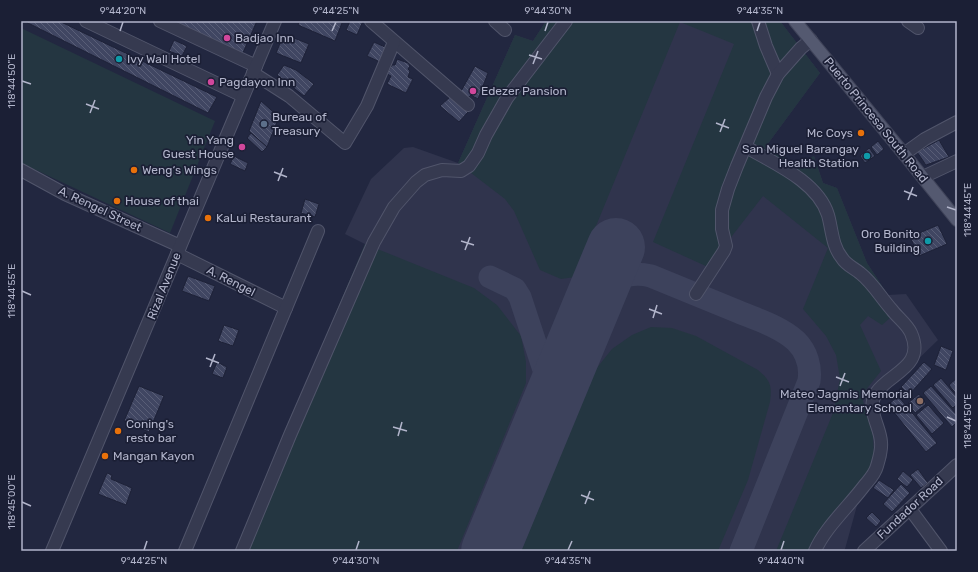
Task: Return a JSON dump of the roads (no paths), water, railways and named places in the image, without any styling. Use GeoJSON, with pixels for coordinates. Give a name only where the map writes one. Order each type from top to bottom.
{"type":"FeatureCollection","features":[{"type":"Feature","properties":{"kind":"main road","name":"Puerto Princesa South Road"},"geometry":{"type":"LineString","coordinates":[[795,21],[956,216]]}},
{"type":"Feature","properties":{"kind":"street"},"geometry":{"type":"LineString","coordinates":[[86,21],[244,96]]}},
{"type":"Feature","properties":{"kind":"street"},"geometry":{"type":"LineString","coordinates":[[160,21],[255,69],[345,143],[367,106],[394,42]]}},
{"type":"Feature","properties":{"kind":"street","name":"Rizal Avenue"},"geometry":{"type":"LineString","coordinates":[[52,551],[275,21]]}},
{"type":"Feature","properties":{"kind":"street"},"geometry":{"type":"LineString","coordinates":[[371,21],[468,105]]}},
{"type":"Feature","properties":{"kind":"street"},"geometry":{"type":"LineString","coordinates":[[495,21],[505,30]]}},
{"type":"Feature","properties":{"kind":"street"},"geometry":{"type":"LineString","coordinates":[[242,551],[290,435],[374,242],[394,207],[416,182],[425,175],[442,170],[461,171],[469,166],[478,153],[486,135],[508,98],[566,21]]}},
{"type":"Feature","properties":{"kind":"street"},"geometry":{"type":"LineString","coordinates":[[758,21],[766,46],[778,74]]}},
{"type":"Feature","properties":{"kind":"street"},"geometry":{"type":"LineString","coordinates":[[696,294],[726,246],[722,229],[722,210],[728,189],[766,97],[778,74],[801,48],[811,40]]}},
{"type":"Feature","properties":{"kind":"street"},"geometry":{"type":"LineString","coordinates":[[904,154],[926,139],[957,122]]}},
{"type":"Feature","properties":{"kind":"street"},"geometry":{"type":"LineString","coordinates":[[746,147],[797,176],[816,195],[828,215],[840,257],[868,282],[905,324],[911,332],[914,340],[914,347],[910,361],[877,392],[874,397],[872,412],[881,442],[877,467],[856,496],[819,540],[815,551]]}},
{"type":"Feature","properties":{"kind":"street"},"geometry":{"type":"LineString","coordinates":[[923,177],[957,161]]}},
{"type":"Feature","properties":{"kind":"street","name":"A. Rengel Street"},"geometry":{"type":"LineString","coordinates":[[21,170],[65,194],[179,250]]}},
{"type":"Feature","properties":{"kind":"street"},"geometry":{"type":"LineString","coordinates":[[185,551],[318,231]]}},
{"type":"Feature","properties":{"kind":"street","name":"A. Rengel"},"geometry":{"type":"LineString","coordinates":[[179,250],[286,308]]}},
{"type":"Feature","properties":{"kind":"street","name":"Fundador Road"},"geometry":{"type":"LineString","coordinates":[[864,551],[957,466]]}},
{"type":"Feature","properties":{"kind":"street"},"geometry":{"type":"LineString","coordinates":[[910,509],[941,551]]}},
{"type":"Feature","properties":{"kind":"place","name":"Badjao Inn"},"geometry":{"type":"Point","coordinates":[227,38]}},
{"type":"Feature","properties":{"kind":"place","name":"Ivy Wall Hotel"},"geometry":{"type":"Point","coordinates":[119,59]}},
{"type":"Feature","properties":{"kind":"place","name":"Pagdayon Inn"},"geometry":{"type":"Point","coordinates":[211,82]}},
{"type":"Feature","properties":{"kind":"place","name":"Edezer Pansion"},"geometry":{"type":"Point","coordinates":[473,91]}},
{"type":"Feature","properties":{"kind":"place","name":"Bureau of Treasury"},"geometry":{"type":"Point","coordinates":[264,124]}},
{"type":"Feature","properties":{"kind":"place","name":"Mc Coys"},"geometry":{"type":"Point","coordinates":[861,133]}},
{"type":"Feature","properties":{"kind":"place","name":"Yin Yang Guest House"},"geometry":{"type":"Point","coordinates":[242,147]}},
{"type":"Feature","properties":{"kind":"place","name":"San Miguel Barangay Health Station"},"geometry":{"type":"Point","coordinates":[867,156]}},
{"type":"Feature","properties":{"kind":"place","name":"Weng‘s Wings"},"geometry":{"type":"Point","coordinates":[134,170]}},
{"type":"Feature","properties":{"kind":"place","name":"House of thai"},"geometry":{"type":"Point","coordinates":[117,201]}},
{"type":"Feature","properties":{"kind":"place","name":"KaLui Restaurant"},"geometry":{"type":"Point","coordinates":[208,218]}},
{"type":"Feature","properties":{"kind":"place","name":"Oro Bonito Building"},"geometry":{"type":"Point","coordinates":[928,241]}},
{"type":"Feature","properties":{"kind":"place","name":"Mateo Jagmis Memorial Elementary School"},"geometry":{"type":"Point","coordinates":[920,401]}},
{"type":"Feature","properties":{"kind":"place","name":"Coning's resto bar"},"geometry":{"type":"Point","coordinates":[118,431]}},
{"type":"Feature","properties":{"kind":"place","name":"Mangan Kayon"},"geometry":{"type":"Point","coordinates":[105,456]}}]}
